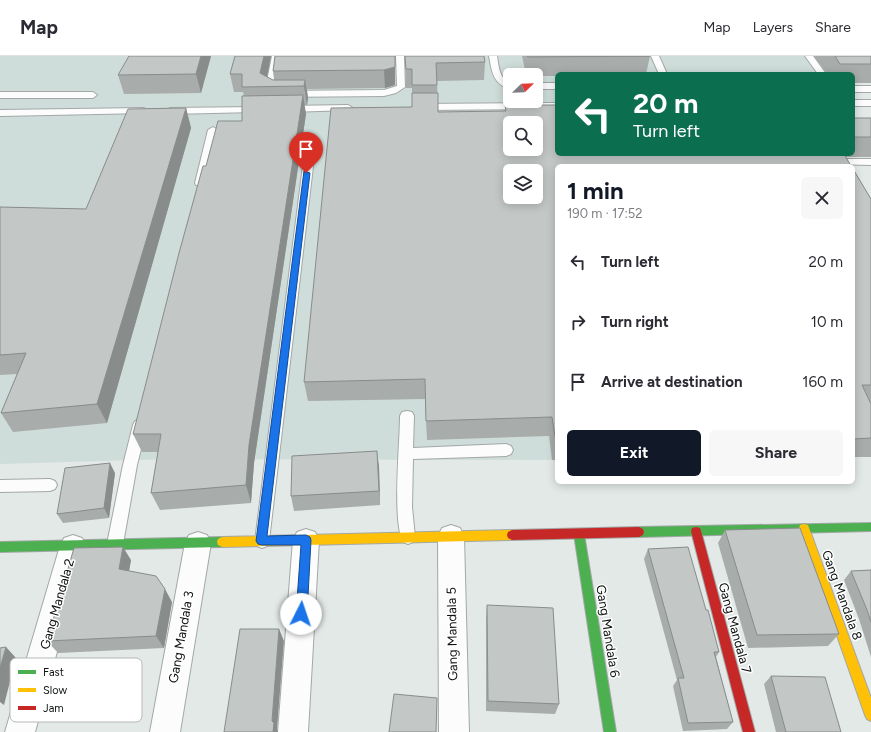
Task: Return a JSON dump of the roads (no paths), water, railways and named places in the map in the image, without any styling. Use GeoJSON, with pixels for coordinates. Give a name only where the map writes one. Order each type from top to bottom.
{"type":"FeatureCollection","features":[{"type":"Feature","properties":{"kind":"street"},"geometry":{"type":"LineString","coordinates":[[0,547],[871,526]]}},
{"type":"Feature","properties":{"kind":"street","name":"Gang Mandala 8"},"geometry":{"type":"LineString","coordinates":[[804,528],[871,716]]}},
{"type":"Feature","properties":{"kind":"street","name":"Gang Mandala 7"},"geometry":{"type":"LineString","coordinates":[[696,530],[749,732]]}},
{"type":"Feature","properties":{"kind":"street","name":"Gang Mandala 6"},"geometry":{"type":"LineString","coordinates":[[580,534],[610,732]]}},
{"type":"Feature","properties":{"kind":"street","name":"Gang Mandala 5"},"geometry":{"type":"LineString","coordinates":[[451,536],[454,732]]}},
{"type":"Feature","properties":{"kind":"street"},"geometry":{"type":"LineString","coordinates":[[293,732],[306,540]]}},
{"type":"Feature","properties":{"kind":"street","name":"Gang Mandala 3"},"geometry":{"type":"LineString","coordinates":[[165,732],[198,543]]}},
{"type":"Feature","properties":{"kind":"street","name":"Gang Mandala 2"},"geometry":{"type":"LineString","coordinates":[[41,658],[73,546]]}},
{"type":"Feature","properties":{"kind":"street","name":"Gang Mandala 2"},"geometry":{"type":"LineString","coordinates":[[20,732],[23,722]]}},
{"type":"Feature","properties":{"kind":"lane"},"geometry":{"type":"LineString","coordinates":[[276,56],[269,91],[276,94],[384,93],[393,91],[401,87],[400,56]]}},
{"type":"Feature","properties":{"kind":"lane"},"geometry":{"type":"LineString","coordinates":[[493,56],[498,80],[503,84]]}},
{"type":"Feature","properties":{"kind":"lane"},"geometry":{"type":"LineString","coordinates":[[655,56],[662,72]]}},
{"type":"Feature","properties":{"kind":"lane"},"geometry":{"type":"LineString","coordinates":[[809,56],[821,72]]}},
{"type":"Feature","properties":{"kind":"lane"},"geometry":{"type":"LineString","coordinates":[[543,86],[555,86]]}},
{"type":"Feature","properties":{"kind":"lane"},"geometry":{"type":"LineString","coordinates":[[855,89],[871,89]]}},
{"type":"Feature","properties":{"kind":"lane"},"geometry":{"type":"LineString","coordinates":[[0,95],[93,95]]}},
{"type":"Feature","properties":{"kind":"lane"},"geometry":{"type":"LineString","coordinates":[[855,103],[871,103]]}},
{"type":"Feature","properties":{"kind":"lane"},"geometry":{"type":"LineString","coordinates":[[413,107],[555,106]]}},
{"type":"Feature","properties":{"kind":"lane"},"geometry":{"type":"LineString","coordinates":[[280,110],[360,108]]}},
{"type":"Feature","properties":{"kind":"lane"},"geometry":{"type":"LineString","coordinates":[[0,113],[264,110]]}},
{"type":"Feature","properties":{"kind":"lane"},"geometry":{"type":"LineString","coordinates":[[198,191],[213,130]]}},
{"type":"Feature","properties":{"kind":"lane"},"geometry":{"type":"LineString","coordinates":[[262,541],[309,158]]}},
{"type":"Feature","properties":{"kind":"lane"},"geometry":{"type":"LineString","coordinates":[[823,162],[871,162]]}},
{"type":"Feature","properties":{"kind":"lane"},"geometry":{"type":"LineString","coordinates":[[115,544],[130,465],[144,412]]}},
{"type":"Feature","properties":{"kind":"lane"},"geometry":{"type":"LineString","coordinates":[[407,416],[405,507],[408,538]]}},
{"type":"Feature","properties":{"kind":"lane"},"geometry":{"type":"LineString","coordinates":[[407,454],[506,450]]}},
{"type":"Feature","properties":{"kind":"lane"},"geometry":{"type":"LineString","coordinates":[[0,486],[50,485]]}}]}
